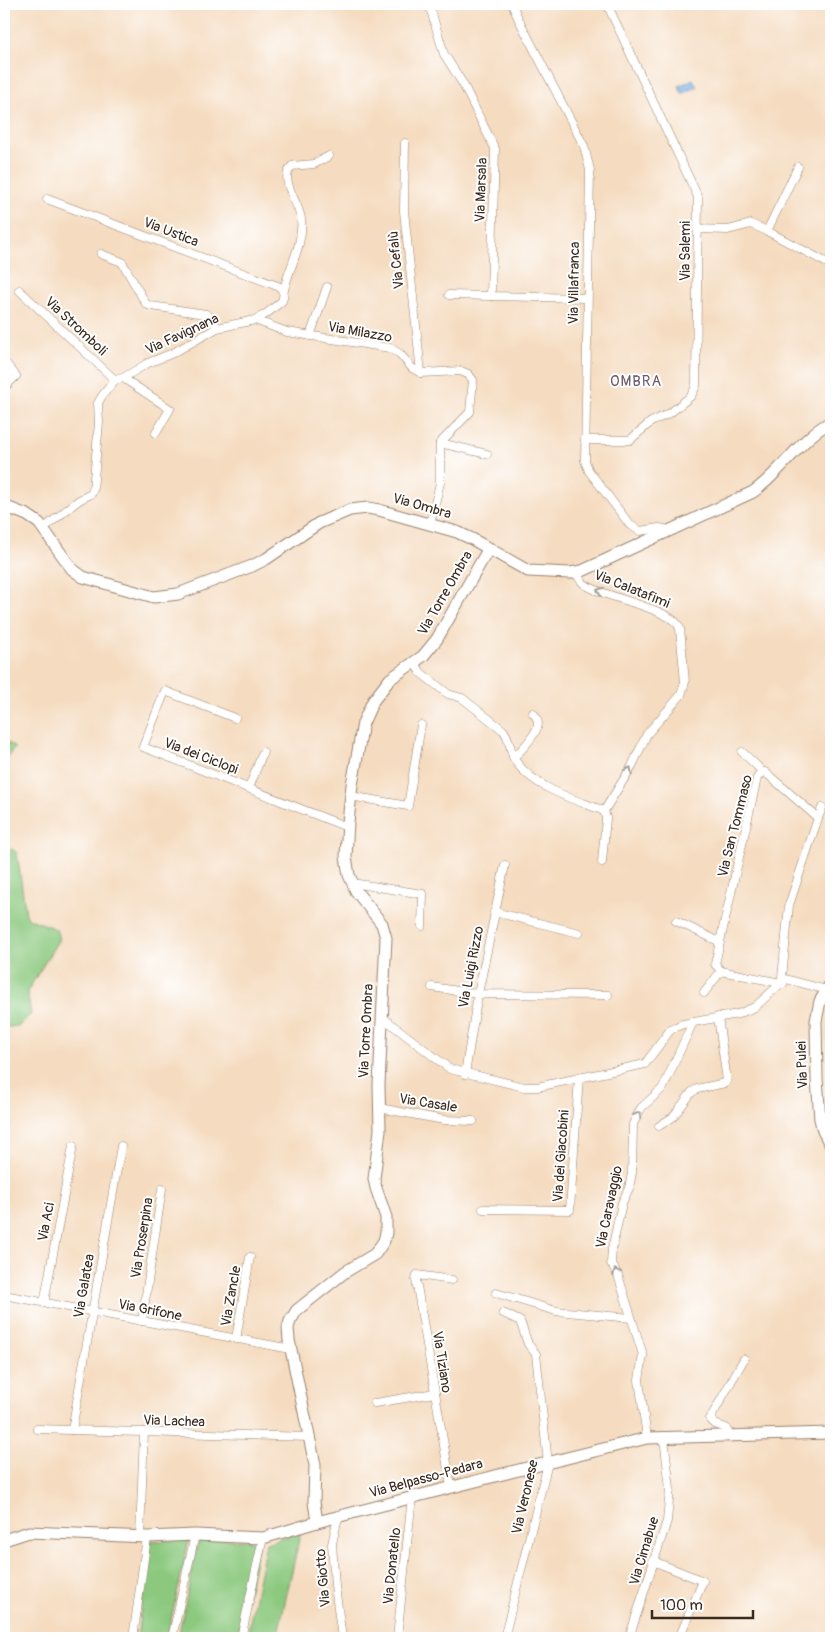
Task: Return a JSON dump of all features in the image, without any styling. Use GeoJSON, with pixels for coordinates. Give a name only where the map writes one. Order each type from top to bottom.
{"type":"FeatureCollection","features":[{"type":"Feature","properties":{"kind":"street","name":"Via Marsala"},"geometry":{"type":"LineString","coordinates":[[429,4],[444,54],[463,84],[495,149],[491,296]]}},
{"type":"Feature","properties":{"kind":"street","name":"Via Villafranca"},"geometry":{"type":"LineString","coordinates":[[512,4],[588,157],[590,170],[584,462],[630,525],[640,532],[659,528],[665,529],[667,532]]}},
{"type":"Feature","properties":{"kind":"street","name":"Via Salemi"},"geometry":{"type":"LineString","coordinates":[[585,440],[630,440],[651,422],[670,413],[695,392],[696,386],[698,196],[607,4]]}},
{"type":"Feature","properties":{"kind":"street","name":"Via Cefalù"},"geometry":{"type":"LineString","coordinates":[[405,143],[404,212],[421,373]]}},
{"type":"Feature","properties":{"kind":"street","name":"Via Favignana"},"geometry":{"type":"LineString","coordinates":[[115,380],[123,378],[148,363],[173,353],[217,328],[255,320],[282,301],[283,292],[300,239],[301,220],[294,196],[287,182],[288,170],[292,166],[314,164],[329,156]]}},
{"type":"Feature","properties":{"kind":"street"},"geometry":{"type":"LineString","coordinates":[[767,231],[798,167]]}},
{"type":"Feature","properties":{"kind":"street","name":"Via Ustica"},"geometry":{"type":"LineString","coordinates":[[47,199],[280,288],[283,292]]}},
{"type":"Feature","properties":{"kind":"street"},"geometry":{"type":"LineString","coordinates":[[698,229],[728,230],[751,224],[831,265]]}},
{"type":"Feature","properties":{"kind":"street"},"geometry":{"type":"LineString","coordinates":[[101,254],[122,262],[146,304],[206,314],[217,328]]}},
{"type":"Feature","properties":{"kind":"street"},"geometry":{"type":"LineString","coordinates":[[310,336],[327,287]]}},
{"type":"Feature","properties":{"kind":"street","name":"Via Stromboli"},"geometry":{"type":"LineString","coordinates":[[19,290],[115,380]]}},
{"type":"Feature","properties":{"kind":"street"},"geometry":{"type":"LineString","coordinates":[[449,295],[586,298]]}},
{"type":"Feature","properties":{"kind":"street","name":"Via Milazzo"},"geometry":{"type":"LineString","coordinates":[[255,320],[287,332],[395,350],[412,368],[421,373]]}},
{"type":"Feature","properties":{"kind":"street"},"geometry":{"type":"LineString","coordinates":[[4,361],[16,376],[4,388]]}},
{"type":"Feature","properties":{"kind":"street"},"geometry":{"type":"LineString","coordinates":[[421,373],[461,370],[473,380],[470,412],[440,443],[440,483],[430,524]]}},
{"type":"Feature","properties":{"kind":"street"},"geometry":{"type":"LineString","coordinates":[[123,378],[170,409],[156,433]]}},
{"type":"Feature","properties":{"kind":"street"},"geometry":{"type":"LineString","coordinates":[[44,528],[79,500],[91,494],[93,490],[99,422],[98,403],[115,380]]}},
{"type":"Feature","properties":{"kind":"street","name":"Via Ombra"},"geometry":{"type":"LineString","coordinates":[[4,506],[34,518],[44,528],[77,573],[91,580],[154,597],[183,593],[252,566],[266,559],[319,523],[350,510],[368,508],[464,535],[528,571],[576,573],[667,532],[761,486],[808,438],[831,422]]}},
{"type":"Feature","properties":{"kind":"street"},"geometry":{"type":"LineString","coordinates":[[440,443],[487,454]]}},
{"type":"Feature","properties":{"kind":"street","name":"Via Torre Ombra"},"geometry":{"type":"LineString","coordinates":[[317,1522],[314,1502],[315,1465],[288,1328],[297,1310],[345,1272],[368,1259],[380,1248],[386,1233],[386,1217],[374,1179],[380,1130],[379,1085],[386,938],[382,924],[352,883],[346,857],[350,796],[362,728],[378,693],[390,679],[429,650],[437,639],[489,548]]}},
{"type":"Feature","properties":{"kind":"street","name":"Via Calatafimi"},"geometry":{"type":"LineString","coordinates":[[576,573],[587,586],[648,607],[676,622],[680,629],[685,682],[681,695],[647,734],[632,766],[604,811]]}},
{"type":"Feature","properties":{"kind":"street"},"geometry":{"type":"LineString","coordinates":[[414,662],[421,673],[448,694],[462,698],[507,733],[513,757],[518,765],[534,780],[550,789],[604,811],[606,818],[602,862]]}},
{"type":"Feature","properties":{"kind":"street","name":"Via dei Ciclopi"},"geometry":{"type":"LineString","coordinates":[[235,718],[165,691],[143,747],[347,827]]}},
{"type":"Feature","properties":{"kind":"street"},"geometry":{"type":"LineString","coordinates":[[513,757],[519,754],[537,729],[538,722],[533,713]]}},
{"type":"Feature","properties":{"kind":"street"},"geometry":{"type":"LineString","coordinates":[[350,796],[408,806],[421,725]]}},
{"type":"Feature","properties":{"kind":"street"},"geometry":{"type":"LineString","coordinates":[[249,788],[263,752]]}},
{"type":"Feature","properties":{"kind":"street"},"geometry":{"type":"LineString","coordinates":[[742,752],[762,772]]}},
{"type":"Feature","properties":{"kind":"street","name":"Via San Tommaso"},"geometry":{"type":"LineString","coordinates":[[721,971],[716,964],[720,942],[757,778],[762,772],[765,772],[818,818]]}},
{"type":"Feature","properties":{"kind":"street"},"geometry":{"type":"LineString","coordinates":[[382,1018],[450,1069],[465,1074],[524,1086],[537,1087],[645,1064],[668,1031],[693,1022],[738,1014],[756,1007],[782,981],[789,905],[822,808]]}},
{"type":"Feature","properties":{"kind":"street","name":"Via Luigi Rizzo"},"geometry":{"type":"LineString","coordinates":[[465,1074],[478,994],[505,865]]}},
{"type":"Feature","properties":{"kind":"street"},"geometry":{"type":"LineString","coordinates":[[352,883],[423,894],[422,926]]}},
{"type":"Feature","properties":{"kind":"street"},"geometry":{"type":"LineString","coordinates":[[494,912],[579,934]]}},
{"type":"Feature","properties":{"kind":"street"},"geometry":{"type":"LineString","coordinates":[[676,921],[720,942]]}},
{"type":"Feature","properties":{"kind":"street"},"geometry":{"type":"LineString","coordinates":[[704,993],[721,971],[827,989]]}},
{"type":"Feature","properties":{"kind":"street"},"geometry":{"type":"LineString","coordinates":[[432,987],[478,994],[608,995]]}},
{"type":"Feature","properties":{"kind":"street","name":"Via Pulei"},"geometry":{"type":"LineString","coordinates":[[827,989],[817,1012],[816,1020],[817,1079],[820,1119],[823,1131],[831,1146]]}},
{"type":"Feature","properties":{"kind":"street"},"geometry":{"type":"LineString","coordinates":[[659,1126],[673,1117],[692,1092],[727,1081],[718,1018]]}},
{"type":"Feature","properties":{"kind":"street","name":"Via Caravaggio"},"geometry":{"type":"LineString","coordinates":[[647,1438],[638,1380],[643,1355],[618,1275],[611,1263],[612,1249],[622,1203],[629,1188],[632,1173],[634,1124],[641,1108],[663,1088],[693,1022]]}},
{"type":"Feature","properties":{"kind":"street","name":"Via dei Giacobini"},"geometry":{"type":"LineString","coordinates":[[483,1209],[570,1210],[578,1077]]}},
{"type":"Feature","properties":{"kind":"street","name":"Via Casale"},"geometry":{"type":"LineString","coordinates":[[380,1108],[444,1120],[473,1121]]}},
{"type":"Feature","properties":{"kind":"street","name":"Via Aci"},"geometry":{"type":"LineString","coordinates":[[44,1303],[73,1146]]}},
{"type":"Feature","properties":{"kind":"street","name":"Via Galatea"},"geometry":{"type":"LineString","coordinates":[[72,1430],[121,1146]]}},
{"type":"Feature","properties":{"kind":"street","name":"Via Proserpina"},"geometry":{"type":"LineString","coordinates":[[142,1321],[162,1189]]}},
{"type":"Feature","properties":{"kind":"street","name":"Via Zancle"},"geometry":{"type":"LineString","coordinates":[[236,1339],[250,1257]]}},
{"type":"Feature","properties":{"kind":"street","name":"Via Tiziano"},"geometry":{"type":"LineString","coordinates":[[452,1280],[417,1275],[416,1280],[452,1487]]}},
{"type":"Feature","properties":{"kind":"street"},"geometry":{"type":"LineString","coordinates":[[496,1293],[556,1311],[631,1318]]}},
{"type":"Feature","properties":{"kind":"street","name":"Via Grifone"},"geometry":{"type":"LineString","coordinates":[[4,1295],[291,1349]]}},
{"type":"Feature","properties":{"kind":"street","name":"Via Veronese"},"geometry":{"type":"LineString","coordinates":[[503,1313],[520,1321],[528,1344],[536,1354],[548,1463],[504,1638]]}},
{"type":"Feature","properties":{"kind":"street"},"geometry":{"type":"LineString","coordinates":[[729,1436],[726,1428],[715,1424],[710,1419],[744,1359]]}},
{"type":"Feature","properties":{"kind":"street"},"geometry":{"type":"LineString","coordinates":[[375,1403],[435,1393]]}},
{"type":"Feature","properties":{"kind":"street","name":"Via Lachea"},"geometry":{"type":"LineString","coordinates":[[37,1429],[310,1437]]}},
{"type":"Feature","properties":{"kind":"street"},"geometry":{"type":"LineString","coordinates":[[133,1638],[143,1537],[144,1432]]}},
{"type":"Feature","properties":{"kind":"street","name":"Via Belpasso-Pedara"},"geometry":{"type":"LineString","coordinates":[[4,1540],[29,1532],[143,1537],[195,1535],[263,1538],[412,1497],[647,1438],[831,1432]]}},
{"type":"Feature","properties":{"kind":"street","name":"Via Cimabue"},"geometry":{"type":"LineString","coordinates":[[629,1638],[663,1535],[670,1489],[664,1438]]}},
{"type":"Feature","properties":{"kind":"street","name":"Via Donatello"},"geometry":{"type":"LineString","coordinates":[[397,1638],[412,1497]]}},
{"type":"Feature","properties":{"kind":"street","name":"Via Giotto"},"geometry":{"type":"LineString","coordinates":[[338,1517],[332,1544],[342,1638]]}},
{"type":"Feature","properties":{"kind":"street"},"geometry":{"type":"LineString","coordinates":[[172,1638],[195,1535]]}},
{"type":"Feature","properties":{"kind":"street"},"geometry":{"type":"LineString","coordinates":[[241,1638],[263,1538]]}},
{"type":"Feature","properties":{"kind":"street"},"geometry":{"type":"LineString","coordinates":[[653,1561],[704,1581],[679,1638]]}},
{"type":"Feature","properties":{"kind":"green space"},"geometry":{"type":"Polygon","coordinates":[[[4,739],[15,748],[4,761],[4,739]]]}},
{"type":"Feature","properties":{"kind":"green space"},"geometry":{"type":"Polygon","coordinates":[[[12,849],[17,853],[26,915],[30,919],[56,929],[59,939],[27,992],[31,1014],[19,1026],[8,1027],[4,1025],[4,850],[12,849]]]}},
{"type":"Feature","properties":{"kind":"green space"},"geometry":{"type":"Polygon","coordinates":[[[301,1531],[277,1638],[248,1632],[266,1543],[301,1531]]]}},
{"type":"Feature","properties":{"kind":"green space"},"geometry":{"type":"Polygon","coordinates":[[[199,1538],[256,1541],[258,1546],[238,1638],[178,1638],[199,1538]]]}},
{"type":"Feature","properties":{"kind":"green space"},"geometry":{"type":"Polygon","coordinates":[[[189,1540],[167,1638],[137,1638],[150,1541],[189,1540]]]}},
{"type":"Feature","properties":{"kind":"water"},"geometry":{"type":"Polygon","coordinates":[[[693,79],[697,87],[682,94],[679,86],[693,79]]]}},
{"type":"Feature","properties":{"kind":"district","name":"OMBRA"},"geometry":{"type":"Point","coordinates":[636,381]}}]}
